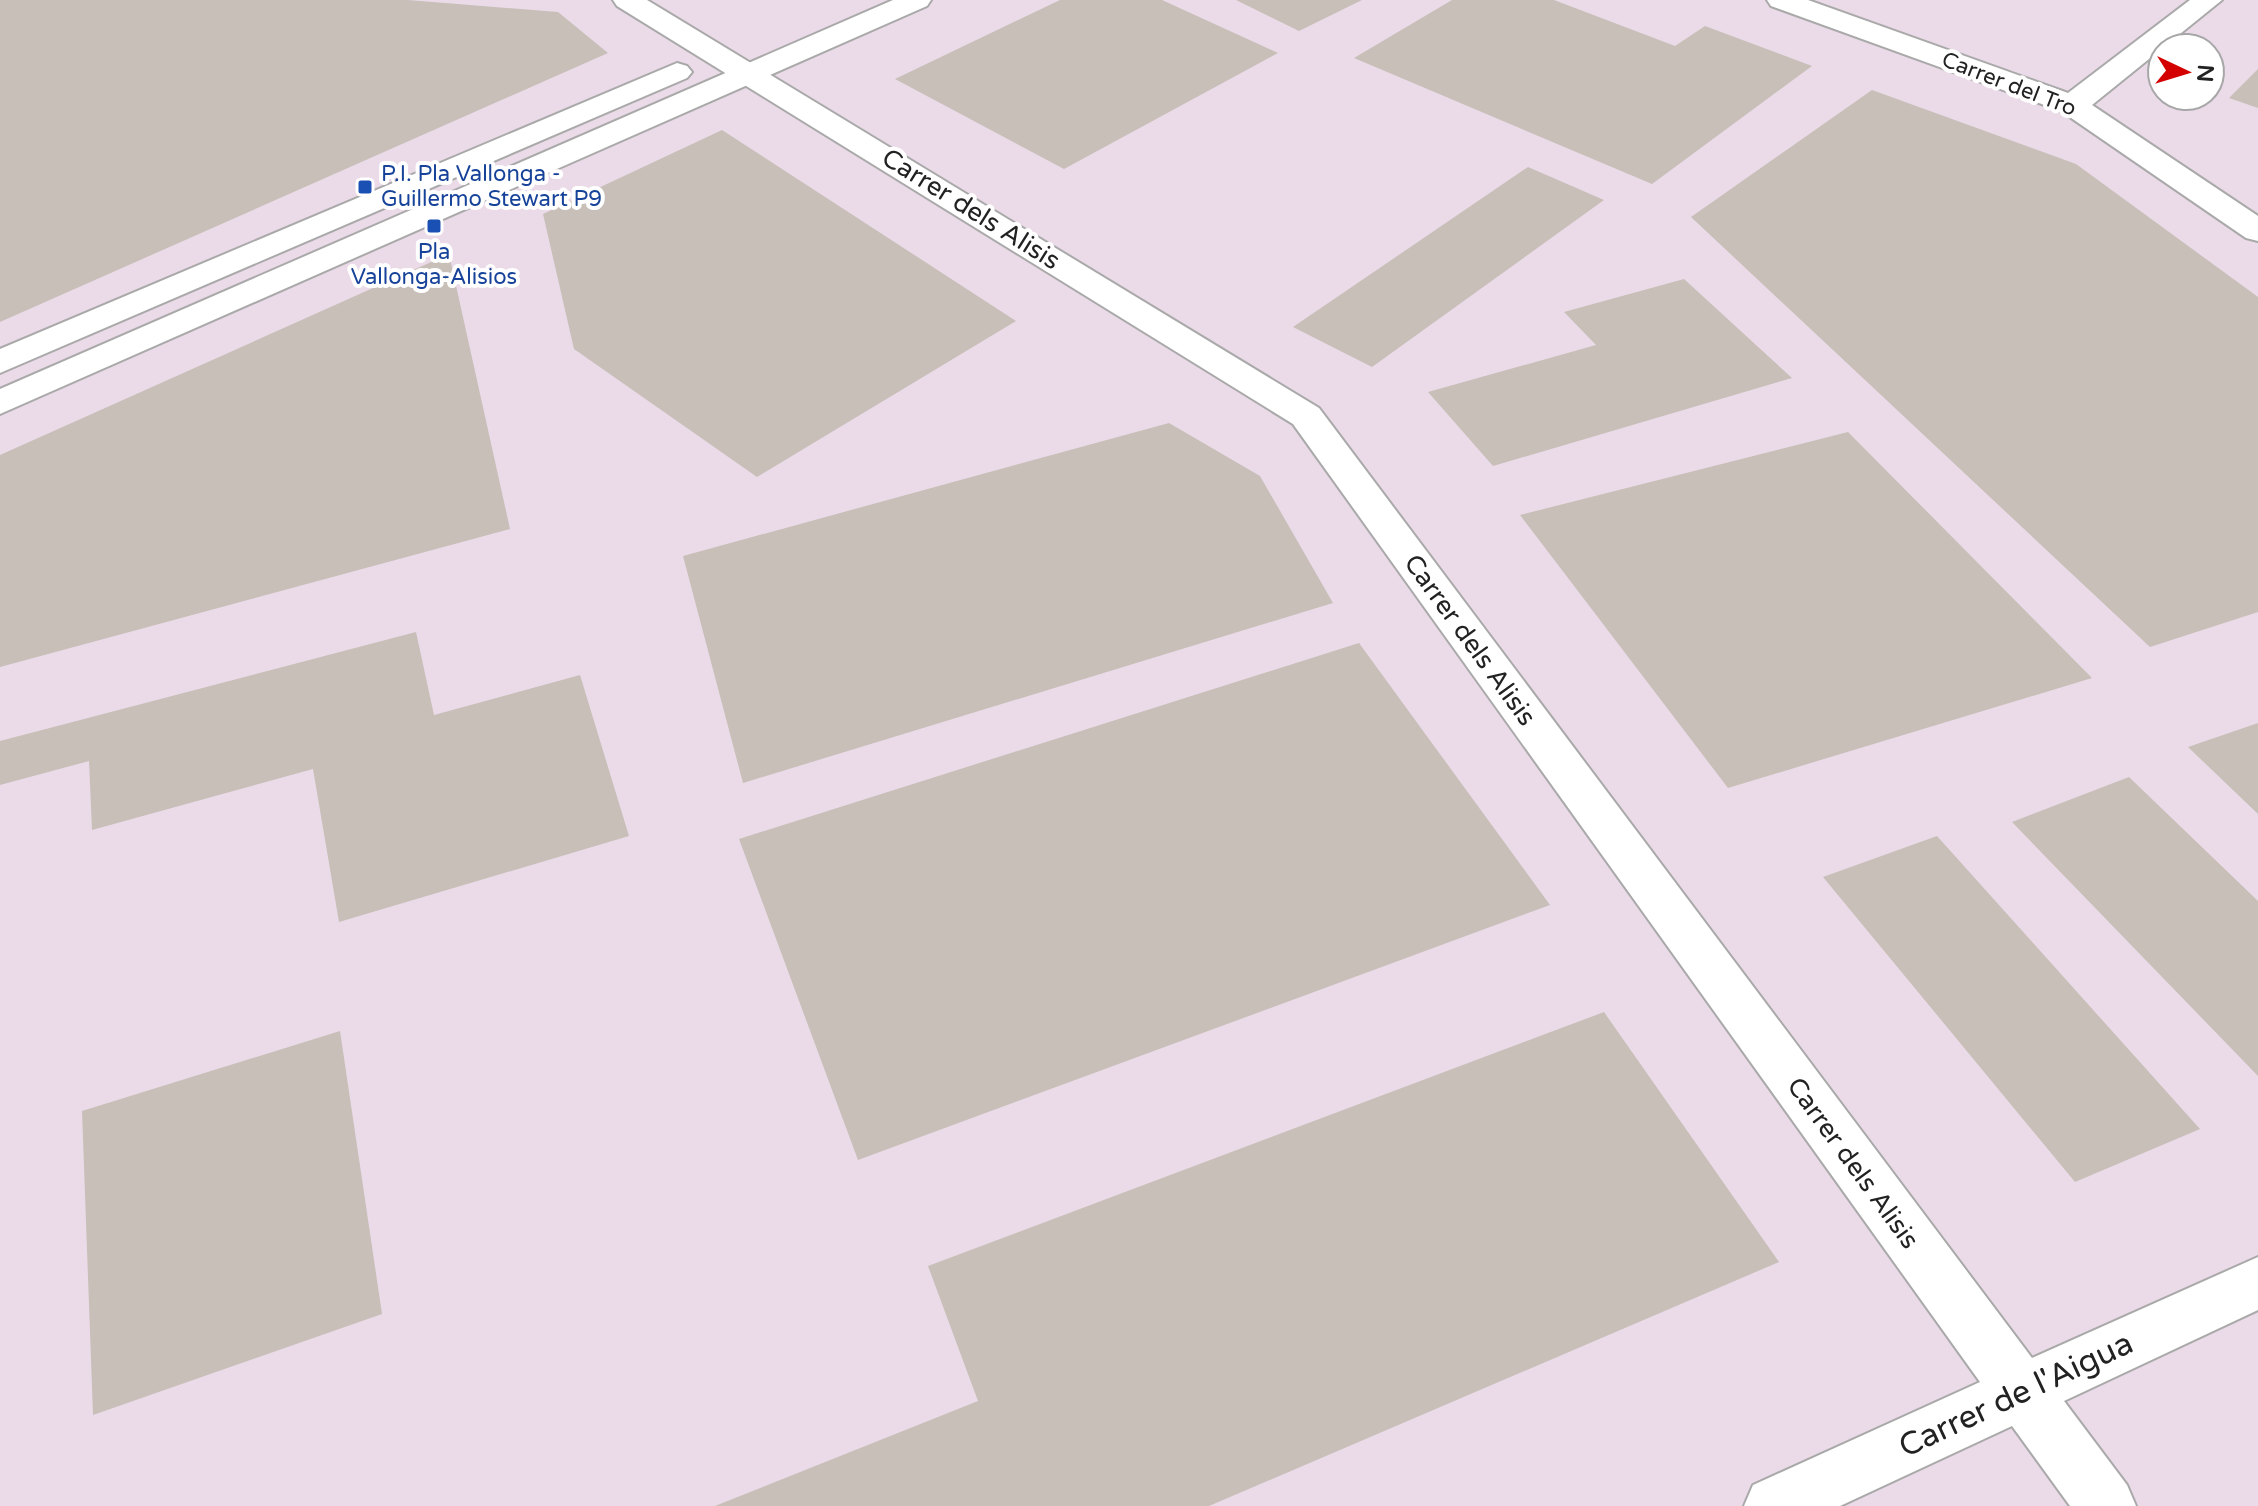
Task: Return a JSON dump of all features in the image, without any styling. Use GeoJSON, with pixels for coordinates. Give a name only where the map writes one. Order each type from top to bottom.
{"type":"FeatureCollection","features":[{"type":"Feature","properties":{"kind":"street","name":"Carrer dels Alisis"},"geometry":{"type":"LineString","coordinates":[[627,0],[747,50],[1306,416],[2106,1506]]}},
{"type":"Feature","properties":{"kind":"street"},"geometry":{"type":"LineString","coordinates":[[0,403],[747,50],[845,0]]}},
{"type":"Feature","properties":{"kind":"street"},"geometry":{"type":"LineString","coordinates":[[0,362],[747,50],[917,0]]}},
{"type":"Feature","properties":{"kind":"street","name":"Carrer del Tro"},"geometry":{"type":"LineString","coordinates":[[1781,0],[2072,105],[2258,231]]}},
{"type":"Feature","properties":{"kind":"street"},"geometry":{"type":"LineString","coordinates":[[2072,105],[2208,0]]}},
{"type":"Feature","properties":{"kind":"street","name":"Carrer de l'Aigua"},"geometry":{"type":"LineString","coordinates":[[1774,1506],[2258,1283]]}},
{"type":"Feature","properties":{"kind":"shaded area"},"geometry":{"type":"Polygon","coordinates":[[[0,0],[2258,0],[2258,1506],[0,1506],[0,0]]]}},
{"type":"Feature","properties":{"kind":"building"},"geometry":{"type":"Polygon","coordinates":[[[0,0],[408,0],[558,12],[608,53],[0,322],[0,0]]]}},
{"type":"Feature","properties":{"kind":"building"},"geometry":{"type":"Polygon","coordinates":[[[1060,0],[1162,0],[1278,53],[1064,169],[895,79],[1060,0]]]}},
{"type":"Feature","properties":{"kind":"building"},"geometry":{"type":"Polygon","coordinates":[[[1236,0],[1362,0],[1299,31],[1236,0]]]}},
{"type":"Feature","properties":{"kind":"building"},"geometry":{"type":"Polygon","coordinates":[[[1452,0],[1554,0],[1675,46],[1705,26],[1812,66],[1652,184],[1354,58],[1452,0]]]}},
{"type":"Feature","properties":{"kind":"building"},"geometry":{"type":"Polygon","coordinates":[[[2258,69],[2258,108],[2229,98],[2258,69]]]}},
{"type":"Feature","properties":{"kind":"building"},"geometry":{"type":"Polygon","coordinates":[[[1872,90],[2076,164],[2258,297],[2258,612],[2150,647],[1691,217],[1872,90]]]}},
{"type":"Feature","properties":{"kind":"building"},"geometry":{"type":"Polygon","coordinates":[[[722,130],[1016,321],[757,477],[574,349],[543,214],[722,130]]]}},
{"type":"Feature","properties":{"kind":"building"},"geometry":{"type":"Polygon","coordinates":[[[1528,167],[1604,200],[1372,367],[1293,327],[1528,167]]]}},
{"type":"Feature","properties":{"kind":"building"},"geometry":{"type":"Polygon","coordinates":[[[449,254],[510,529],[0,667],[0,455],[449,254]]]}},
{"type":"Feature","properties":{"kind":"building"},"geometry":{"type":"Polygon","coordinates":[[[1684,279],[1792,378],[1493,466],[1428,392],[1596,345],[1564,312],[1684,279]]]}},
{"type":"Feature","properties":{"kind":"building"},"geometry":{"type":"Polygon","coordinates":[[[1169,423],[1260,476],[1333,603],[743,783],[683,556],[1169,423]]]}},
{"type":"Feature","properties":{"kind":"building"},"geometry":{"type":"Polygon","coordinates":[[[1848,432],[2092,678],[1728,788],[1520,515],[1848,432]]]}},
{"type":"Feature","properties":{"kind":"building"},"geometry":{"type":"Polygon","coordinates":[[[416,632],[434,715],[580,675],[629,836],[339,922],[313,769],[92,830],[89,761],[0,785],[0,741],[416,632]]]}},
{"type":"Feature","properties":{"kind":"building"},"geometry":{"type":"Polygon","coordinates":[[[1359,643],[1550,905],[858,1160],[739,839],[1359,643]]]}},
{"type":"Feature","properties":{"kind":"building"},"geometry":{"type":"Polygon","coordinates":[[[2258,723],[2258,814],[2188,747],[2258,723]]]}},
{"type":"Feature","properties":{"kind":"building"},"geometry":{"type":"Polygon","coordinates":[[[2129,777],[2258,901],[2258,1076],[2012,822],[2129,777]]]}},
{"type":"Feature","properties":{"kind":"building"},"geometry":{"type":"Polygon","coordinates":[[[1937,836],[2200,1129],[2075,1182],[1823,877],[1937,836]]]}},
{"type":"Feature","properties":{"kind":"building"},"geometry":{"type":"Polygon","coordinates":[[[1604,1012],[1779,1262],[1209,1506],[715,1506],[978,1401],[928,1266],[1604,1012]]]}},
{"type":"Feature","properties":{"kind":"building"},"geometry":{"type":"Polygon","coordinates":[[[340,1031],[382,1314],[93,1415],[82,1111],[340,1031]]]}},
{"type":"Feature","properties":{"kind":"place","name":"P.I. Pla Vallonga - Guillermo Stewart P9"},"geometry":{"type":"Point","coordinates":[365,187]}},
{"type":"Feature","properties":{"kind":"place","name":"Pla Vallonga-Alisios"},"geometry":{"type":"Point","coordinates":[434,226]}}]}
